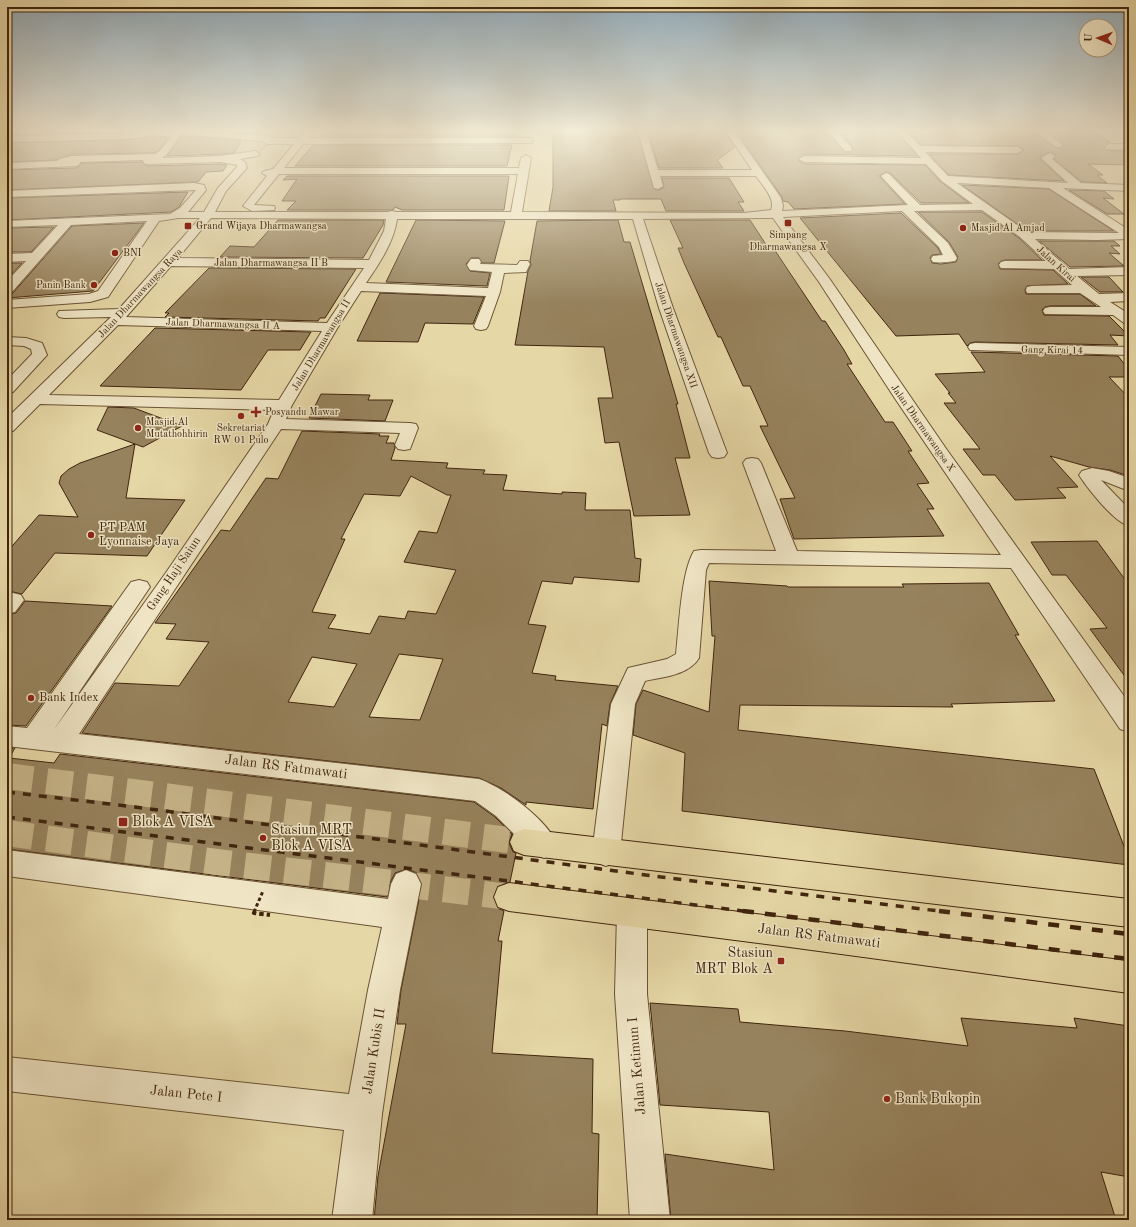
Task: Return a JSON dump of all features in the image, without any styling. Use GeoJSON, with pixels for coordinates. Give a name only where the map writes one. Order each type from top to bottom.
{"type":"FeatureCollection","features":[{"type":"Feature","properties":{"kind":"main road","name":"Jalan RS Fatmawati"},"geometry":{"type":"LineString","coordinates":[[534,844],[1129,913]]}},
{"type":"Feature","properties":{"kind":"main road","name":"Jalan RS Fatmawati"},"geometry":{"type":"LineString","coordinates":[[509,897],[1129,977]]}},
{"type":"Feature","properties":{"kind":"street"},"geometry":{"type":"LineString","coordinates":[[7,194],[141,188]]}},
{"type":"Feature","properties":{"kind":"street"},"geometry":{"type":"LineString","coordinates":[[264,188],[248,206],[249,207],[517,212],[637,216],[744,216],[775,213],[905,208],[984,207]]}},
{"type":"Feature","properties":{"kind":"street"},"geometry":{"type":"LineString","coordinates":[[517,212],[521,188]]}},
{"type":"Feature","properties":{"kind":"street","name":"Jalan Dharmawangsa X"},"geometry":{"type":"LineString","coordinates":[[768,188],[779,204],[775,213],[780,223],[814,266],[910,411],[1018,562],[1129,722]]}},
{"type":"Feature","properties":{"kind":"street"},"geometry":{"type":"LineString","coordinates":[[898,188],[917,208]]}},
{"type":"Feature","properties":{"kind":"street","name":"Jalan Kirai"},"geometry":{"type":"LineString","coordinates":[[958,188],[1024,235],[1083,289],[1129,320]]}},
{"type":"Feature","properties":{"kind":"street"},"geometry":{"type":"LineString","coordinates":[[1029,188],[1036,194]]}},
{"type":"Feature","properties":{"kind":"street"},"geometry":{"type":"LineString","coordinates":[[1055,188],[1070,199],[1105,218],[1129,236]]}},
{"type":"Feature","properties":{"kind":"street"},"geometry":{"type":"LineString","coordinates":[[177,215],[189,205],[201,190],[222,190]]}},
{"type":"Feature","properties":{"kind":"street","name":"Jalan Dharmawangsa Raya"},"geometry":{"type":"LineString","coordinates":[[7,427],[120,317],[169,262],[207,216],[222,190]]}},
{"type":"Feature","properties":{"kind":"street"},"geometry":{"type":"LineString","coordinates":[[1049,199],[1070,199]]}},
{"type":"Feature","properties":{"kind":"street"},"geometry":{"type":"LineString","coordinates":[[905,208],[944,245],[951,258],[937,259]]}},
{"type":"Feature","properties":{"kind":"street"},"geometry":{"type":"LineString","coordinates":[[7,224],[155,218],[177,215],[207,216],[754,210],[775,213]]}},
{"type":"Feature","properties":{"kind":"street","name":"Jalan Dharmawangsa II"},"geometry":{"type":"LineString","coordinates":[[284,405],[331,327],[373,264],[390,231],[392,214]]}},
{"type":"Feature","properties":{"kind":"street","name":"Jalan Dharmawangsa XII"},"geometry":{"type":"LineString","coordinates":[[637,216],[666,308],[718,453]]}},
{"type":"Feature","properties":{"kind":"street"},"geometry":{"type":"LineString","coordinates":[[7,304],[90,298],[103,294],[155,218]]}},
{"type":"Feature","properties":{"kind":"street"},"geometry":{"type":"LineString","coordinates":[[7,289],[34,257],[67,222]]}},
{"type":"Feature","properties":{"kind":"street"},"geometry":{"type":"LineString","coordinates":[[1024,235],[1097,237],[1129,236]]}},
{"type":"Feature","properties":{"kind":"street"},"geometry":{"type":"LineString","coordinates":[[7,258],[34,257]]}},
{"type":"Feature","properties":{"kind":"street","name":"Jalan Dharmawangsa II B"},"geometry":{"type":"LineString","coordinates":[[169,262],[373,264]]}},
{"type":"Feature","properties":{"kind":"street"},"geometry":{"type":"LineString","coordinates":[[475,262],[473,265],[474,267],[499,269],[522,269],[524,264]]}},
{"type":"Feature","properties":{"kind":"street"},"geometry":{"type":"LineString","coordinates":[[1005,265],[1061,269],[1129,271]]}},
{"type":"Feature","properties":{"kind":"street"},"geometry":{"type":"LineString","coordinates":[[481,326],[494,292],[499,269]]}},
{"type":"Feature","properties":{"kind":"street"},"geometry":{"type":"LineString","coordinates":[[357,286],[494,292]]}},
{"type":"Feature","properties":{"kind":"street"},"geometry":{"type":"LineString","coordinates":[[1032,290],[1083,289]]}},
{"type":"Feature","properties":{"kind":"street"},"geometry":{"type":"LineString","coordinates":[[1098,298],[1129,297]]}},
{"type":"Feature","properties":{"kind":"street"},"geometry":{"type":"LineString","coordinates":[[1050,311],[1116,311]]}},
{"type":"Feature","properties":{"kind":"street","name":"Jalan Dharmawangsa II A"},"geometry":{"type":"LineString","coordinates":[[7,315],[50,314],[331,327]]}},
{"type":"Feature","properties":{"kind":"street"},"geometry":{"type":"LineString","coordinates":[[7,331],[27,332],[33,334],[48,353]]}},
{"type":"Feature","properties":{"kind":"street"},"geometry":{"type":"LineString","coordinates":[[7,341],[26,342],[48,353],[82,354]]}},
{"type":"Feature","properties":{"kind":"street"},"geometry":{"type":"LineString","coordinates":[[7,341],[11,345],[7,350]]}},
{"type":"Feature","properties":{"kind":"street","name":"Gang Kirai 14"},"geometry":{"type":"LineString","coordinates":[[975,347],[1129,351]]}},
{"type":"Feature","properties":{"kind":"street"},"geometry":{"type":"LineString","coordinates":[[7,389],[48,353]]}},
{"type":"Feature","properties":{"kind":"street"},"geometry":{"type":"LineString","coordinates":[[7,369],[18,370],[21,373],[21,376]]}},
{"type":"Feature","properties":{"kind":"street"},"geometry":{"type":"LineString","coordinates":[[35,399],[284,405]]}},
{"type":"Feature","properties":{"kind":"street","name":"Gang Haji Saiun"},"geometry":{"type":"LineString","coordinates":[[60,741],[172,579],[276,424],[284,405]]}},
{"type":"Feature","properties":{"kind":"street"},"geometry":{"type":"LineString","coordinates":[[276,424],[409,428],[404,444]]}},
{"type":"Feature","properties":{"kind":"street"},"geometry":{"type":"LineString","coordinates":[[752,463],[789,557]]}},
{"type":"Feature","properties":{"kind":"street"},"geometry":{"type":"LineString","coordinates":[[1129,485],[1103,475],[1092,473],[1088,475],[1102,493],[1129,520]]}},
{"type":"Feature","properties":{"kind":"street"},"geometry":{"type":"LineString","coordinates":[[606,853],[623,704],[636,674],[673,666],[687,658],[696,570],[701,556],[976,560],[1018,562]]}},
{"type":"Feature","properties":{"kind":"street"},"geometry":{"type":"LineString","coordinates":[[34,738],[139,587]]}},
{"type":"Feature","properties":{"kind":"street","name":"Jalan RS Fatmawati"},"geometry":{"type":"LineString","coordinates":[[7,736],[479,790],[490,795],[503,805],[534,844]]}},
{"type":"Feature","properties":{"kind":"street"},"geometry":{"type":"LineString","coordinates":[[7,863],[399,915]]}},
{"type":"Feature","properties":{"kind":"street","name":"Jalan Kubis II"},"geometry":{"type":"LineString","coordinates":[[352,1220],[364,1114],[384,990],[406,884]]}},
{"type":"Feature","properties":{"kind":"street","name":"Jalan Ketimun I"},"geometry":{"type":"LineString","coordinates":[[632,912],[631,994],[650,1220]]}},
{"type":"Feature","properties":{"kind":"street","name":"Jalan Pete I"},"geometry":{"type":"LineString","coordinates":[[7,1074],[364,1114]]}},
{"type":"Feature","properties":{"kind":"path"},"geometry":{"type":"LineString","coordinates":[[263,891],[254,913],[270,916]]}},
{"type":"Feature","properties":{"kind":"building"},"geometry":{"type":"Polygon","coordinates":[[[7,188],[49,188],[7,190],[7,188]]]}},
{"type":"Feature","properties":{"kind":"building"},"geometry":{"type":"Polygon","coordinates":[[[291,188],[507,188],[504,210],[402,210],[395,207],[393,210],[287,210],[296,201],[282,201],[291,188]]]}},
{"type":"Feature","properties":{"kind":"building"},"geometry":{"type":"Polygon","coordinates":[[[553,188],[654,188],[659,190],[662,188],[735,188],[744,202],[738,202],[744,211],[666,211],[661,199],[620,199],[613,200],[616,211],[549,211],[553,188]]]}},
{"type":"Feature","properties":{"kind":"building"},"geometry":{"type":"Polygon","coordinates":[[[776,188],[890,188],[905,204],[794,209],[788,202],[783,201],[776,188]]]}},
{"type":"Feature","properties":{"kind":"building"},"geometry":{"type":"Polygon","coordinates":[[[906,188],[949,188],[969,203],[921,203],[906,188]]]}},
{"type":"Feature","properties":{"kind":"building"},"geometry":{"type":"Polygon","coordinates":[[[967,188],[1049,189],[1114,231],[1027,231],[967,188]]]}},
{"type":"Feature","properties":{"kind":"building"},"geometry":{"type":"Polygon","coordinates":[[[1069,190],[1104,191],[1114,199],[1103,198],[1124,214],[1107,214],[1069,190]]]}},
{"type":"Feature","properties":{"kind":"building"},"geometry":{"type":"Polygon","coordinates":[[[188,192],[179,207],[171,212],[7,220],[7,198],[188,192]]]}},
{"type":"Feature","properties":{"kind":"building"},"geometry":{"type":"Polygon","coordinates":[[[918,212],[982,212],[1019,238],[1042,260],[1005,260],[998,264],[1000,269],[1053,270],[1068,284],[1027,286],[1025,290],[1026,294],[1080,294],[1096,306],[1050,306],[1045,307],[1042,310],[1044,315],[1109,316],[1129,336],[1110,335],[1118,345],[975,342],[970,343],[967,346],[959,334],[896,336],[800,218],[901,213],[938,248],[941,254],[932,255],[930,258],[932,263],[941,264],[956,262],[958,257],[949,242],[918,212]]]}},
{"type":"Feature","properties":{"kind":"building"},"geometry":{"type":"Polygon","coordinates":[[[278,220],[384,220],[383,225],[363,258],[220,257],[230,246],[254,247],[278,220]]]}},
{"type":"Feature","properties":{"kind":"building"},"geometry":{"type":"Polygon","coordinates":[[[416,220],[505,221],[494,263],[482,263],[479,258],[471,258],[466,264],[470,271],[490,273],[487,286],[386,282],[416,220]]]}},
{"type":"Feature","properties":{"kind":"building"},"geometry":{"type":"Polygon","coordinates":[[[618,220],[624,242],[630,242],[678,404],[676,404],[690,458],[675,458],[690,515],[634,516],[619,442],[605,443],[598,398],[613,398],[604,347],[515,345],[528,271],[531,265],[530,261],[537,221],[618,220]]]}},
{"type":"Feature","properties":{"kind":"building"},"geometry":{"type":"Polygon","coordinates":[[[670,220],[750,220],[767,246],[772,246],[822,321],[825,321],[852,364],[847,364],[885,422],[893,422],[912,451],[908,451],[929,483],[917,484],[934,509],[927,509],[944,536],[794,539],[780,499],[795,498],[760,426],[768,426],[750,386],[743,386],[721,337],[718,337],[684,263],[678,248],[683,248],[670,220]]]}},
{"type":"Feature","properties":{"kind":"building"},"geometry":{"type":"Polygon","coordinates":[[[144,223],[93,291],[7,298],[7,294],[13,293],[72,226],[144,223]]]}},
{"type":"Feature","properties":{"kind":"building"},"geometry":{"type":"Polygon","coordinates":[[[54,227],[31,252],[7,252],[7,228],[54,227]]]}},
{"type":"Feature","properties":{"kind":"building"},"geometry":{"type":"Polygon","coordinates":[[[1039,241],[1114,241],[1120,246],[1111,246],[1120,254],[1109,253],[1124,266],[1070,267],[1039,241]]]}},
{"type":"Feature","properties":{"kind":"building"},"geometry":{"type":"Polygon","coordinates":[[[7,263],[22,263],[7,279],[7,263]]]}},
{"type":"Feature","properties":{"kind":"building"},"geometry":{"type":"Polygon","coordinates":[[[209,268],[356,269],[325,318],[320,318],[318,321],[165,317],[169,313],[165,313],[209,268]]]}},
{"type":"Feature","properties":{"kind":"building"},"geometry":{"type":"Polygon","coordinates":[[[1081,277],[1109,277],[1123,292],[1100,292],[1081,277]]]}},
{"type":"Feature","properties":{"kind":"building"},"geometry":{"type":"Polygon","coordinates":[[[380,293],[484,297],[473,324],[425,323],[418,342],[357,341],[380,293]]]}},
{"type":"Feature","properties":{"kind":"building"},"geometry":{"type":"Polygon","coordinates":[[[155,328],[311,332],[300,350],[268,350],[241,390],[100,386],[155,328]]]}},
{"type":"Feature","properties":{"kind":"building"},"geometry":{"type":"Polygon","coordinates":[[[971,352],[1118,356],[1129,370],[1129,377],[1109,377],[1129,398],[1129,476],[1050,456],[1078,487],[1057,488],[1066,498],[1015,500],[995,475],[983,475],[963,449],[980,449],[944,403],[956,403],[935,374],[985,372],[971,352]]]}},
{"type":"Feature","properties":{"kind":"building"},"geometry":{"type":"Polygon","coordinates":[[[321,394],[370,395],[368,400],[393,400],[385,421],[309,418],[321,394]]]}},
{"type":"Feature","properties":{"kind":"building","name":"Masjid Al Mutathohhirin"},"geometry":{"type":"Polygon","coordinates":[[[108,407],[134,408],[182,426],[143,447],[97,430],[108,407]]]}},
{"type":"Feature","properties":{"kind":"building"},"geometry":{"type":"Polygon","coordinates":[[[302,431],[380,434],[379,436],[389,436],[386,443],[394,443],[395,448],[391,460],[448,463],[446,468],[485,470],[483,474],[507,475],[503,490],[562,494],[562,492],[586,493],[585,510],[630,510],[635,558],[641,559],[639,582],[574,577],[572,584],[542,581],[528,624],[546,626],[532,673],[556,676],[555,680],[618,686],[610,704],[607,726],[602,724],[593,809],[526,802],[526,805],[501,788],[479,778],[82,733],[115,683],[179,686],[209,642],[166,639],[176,624],[155,623],[221,530],[230,531],[266,478],[278,479],[302,431]],[[411,476],[400,496],[364,494],[341,539],[345,539],[312,612],[336,615],[328,628],[370,634],[379,616],[405,619],[408,611],[436,614],[456,570],[404,562],[419,531],[437,533],[451,495],[447,495],[411,476]],[[399,654],[369,717],[420,720],[443,659],[399,654]],[[312,657],[288,702],[334,707],[357,664],[312,657]]]}},
{"type":"Feature","properties":{"kind":"building"},"geometry":{"type":"Polygon","coordinates":[[[135,444],[126,498],[185,500],[147,556],[55,553],[22,594],[7,592],[7,552],[39,515],[78,517],[59,483],[61,476],[69,469],[80,463],[135,444]]]}},
{"type":"Feature","properties":{"kind":"building"},"geometry":{"type":"Polygon","coordinates":[[[1097,541],[1129,585],[1129,682],[1090,629],[1107,628],[1066,575],[1052,575],[1031,542],[1097,541]]]}},
{"type":"Feature","properties":{"kind":"building"},"geometry":{"type":"Polygon","coordinates":[[[709,581],[788,587],[904,587],[902,584],[989,583],[1019,635],[1015,635],[1055,701],[951,704],[953,707],[740,705],[738,730],[1094,769],[1129,859],[1129,865],[682,811],[685,753],[633,735],[636,704],[643,690],[709,712],[715,636],[712,636],[709,581]]]}},
{"type":"Feature","properties":{"kind":"building"},"geometry":{"type":"Polygon","coordinates":[[[25,601],[112,606],[26,726],[7,725],[7,615],[16,613],[25,601]]]}},
{"type":"Feature","properties":{"kind":"building"},"geometry":{"type":"Polygon","coordinates":[[[7,748],[15,748],[9,758],[54,763],[60,754],[474,802],[495,817],[512,834],[509,843],[513,852],[516,853],[510,882],[497,886],[493,896],[497,908],[504,911],[498,941],[502,941],[492,1053],[593,1059],[592,1133],[599,1134],[597,1220],[374,1220],[378,1176],[406,1024],[397,1024],[401,990],[422,884],[417,873],[407,869],[395,873],[390,883],[387,897],[7,849],[7,748]]]}},
{"type":"Feature","properties":{"kind":"building"},"geometry":{"type":"Polygon","coordinates":[[[650,1003],[738,1009],[740,1022],[845,1031],[968,1046],[961,1018],[1077,1028],[1074,1018],[1129,1026],[1129,1177],[1101,1172],[1116,1220],[671,1220],[665,1154],[774,1170],[769,1112],[660,1105],[650,1003]]]}},
{"type":"Feature","properties":{"kind":"tunnel"},"geometry":{"type":"LineString","coordinates":[[7,776],[524,842]]}},
{"type":"Feature","properties":{"kind":"tunnel"},"geometry":{"type":"LineString","coordinates":[[7,833],[217,862],[509,897]]}},
{"type":"Feature","properties":{"kind":"railway"},"geometry":{"type":"LineString","coordinates":[[7,792],[135,807],[661,877],[947,912]]}},
{"type":"Feature","properties":{"kind":"railway"},"geometry":{"type":"LineString","coordinates":[[7,817],[749,912]]}},
{"type":"Feature","properties":{"kind":"railway"},"geometry":{"type":"LineString","coordinates":[[743,911],[749,912]]}},
{"type":"Feature","properties":{"kind":"railway"},"geometry":{"type":"LineString","coordinates":[[939,911],[1129,934]]}},
{"type":"Feature","properties":{"kind":"railway"},"geometry":{"type":"LineString","coordinates":[[749,912],[1129,959]]}},
{"type":"Feature","properties":{"kind":"place","name":"Simpang Dharmawangsa X"},"geometry":{"type":"Point","coordinates":[788,223]}},
{"type":"Feature","properties":{"kind":"place","name":"Grand Wijaya Dharmawangsa"},"geometry":{"type":"Point","coordinates":[188,226]}},
{"type":"Feature","properties":{"kind":"place","name":"Masjid Al Amjad"},"geometry":{"type":"Point","coordinates":[963,228]}},
{"type":"Feature","properties":{"kind":"place","name":"BNI"},"geometry":{"type":"Point","coordinates":[115,253]}},
{"type":"Feature","properties":{"kind":"place","name":"Panin Bank"},"geometry":{"type":"Point","coordinates":[94,285]}},
{"type":"Feature","properties":{"kind":"place","name":"Posyandu Mawar"},"geometry":{"type":"Point","coordinates":[256,412]}},
{"type":"Feature","properties":{"kind":"place","name":"Sekretariat RW 01 Pulo"},"geometry":{"type":"Point","coordinates":[241,416]}},
{"type":"Feature","properties":{"kind":"place","name":"Masjid Al Mutathohhirin"},"geometry":{"type":"Point","coordinates":[138,428]}},
{"type":"Feature","properties":{"kind":"place","name":"PT PAM Lyonnaise Jaya"},"geometry":{"type":"Point","coordinates":[91,535]}},
{"type":"Feature","properties":{"kind":"place","name":"Bank Index"},"geometry":{"type":"Point","coordinates":[31,698]}},
{"type":"Feature","properties":{"kind":"place","name":"Blok A VISA"},"geometry":{"type":"Point","coordinates":[123,822]}},
{"type":"Feature","properties":{"kind":"place","name":"Stasiun MRT Blok A VISA"},"geometry":{"type":"Point","coordinates":[263,838]}},
{"type":"Feature","properties":{"kind":"place","name":"Stasiun MRT Blok A"},"geometry":{"type":"Point","coordinates":[781,961]}},
{"type":"Feature","properties":{"kind":"place","name":"Bank Bukopin"},"geometry":{"type":"Point","coordinates":[887,1099]}}]}
